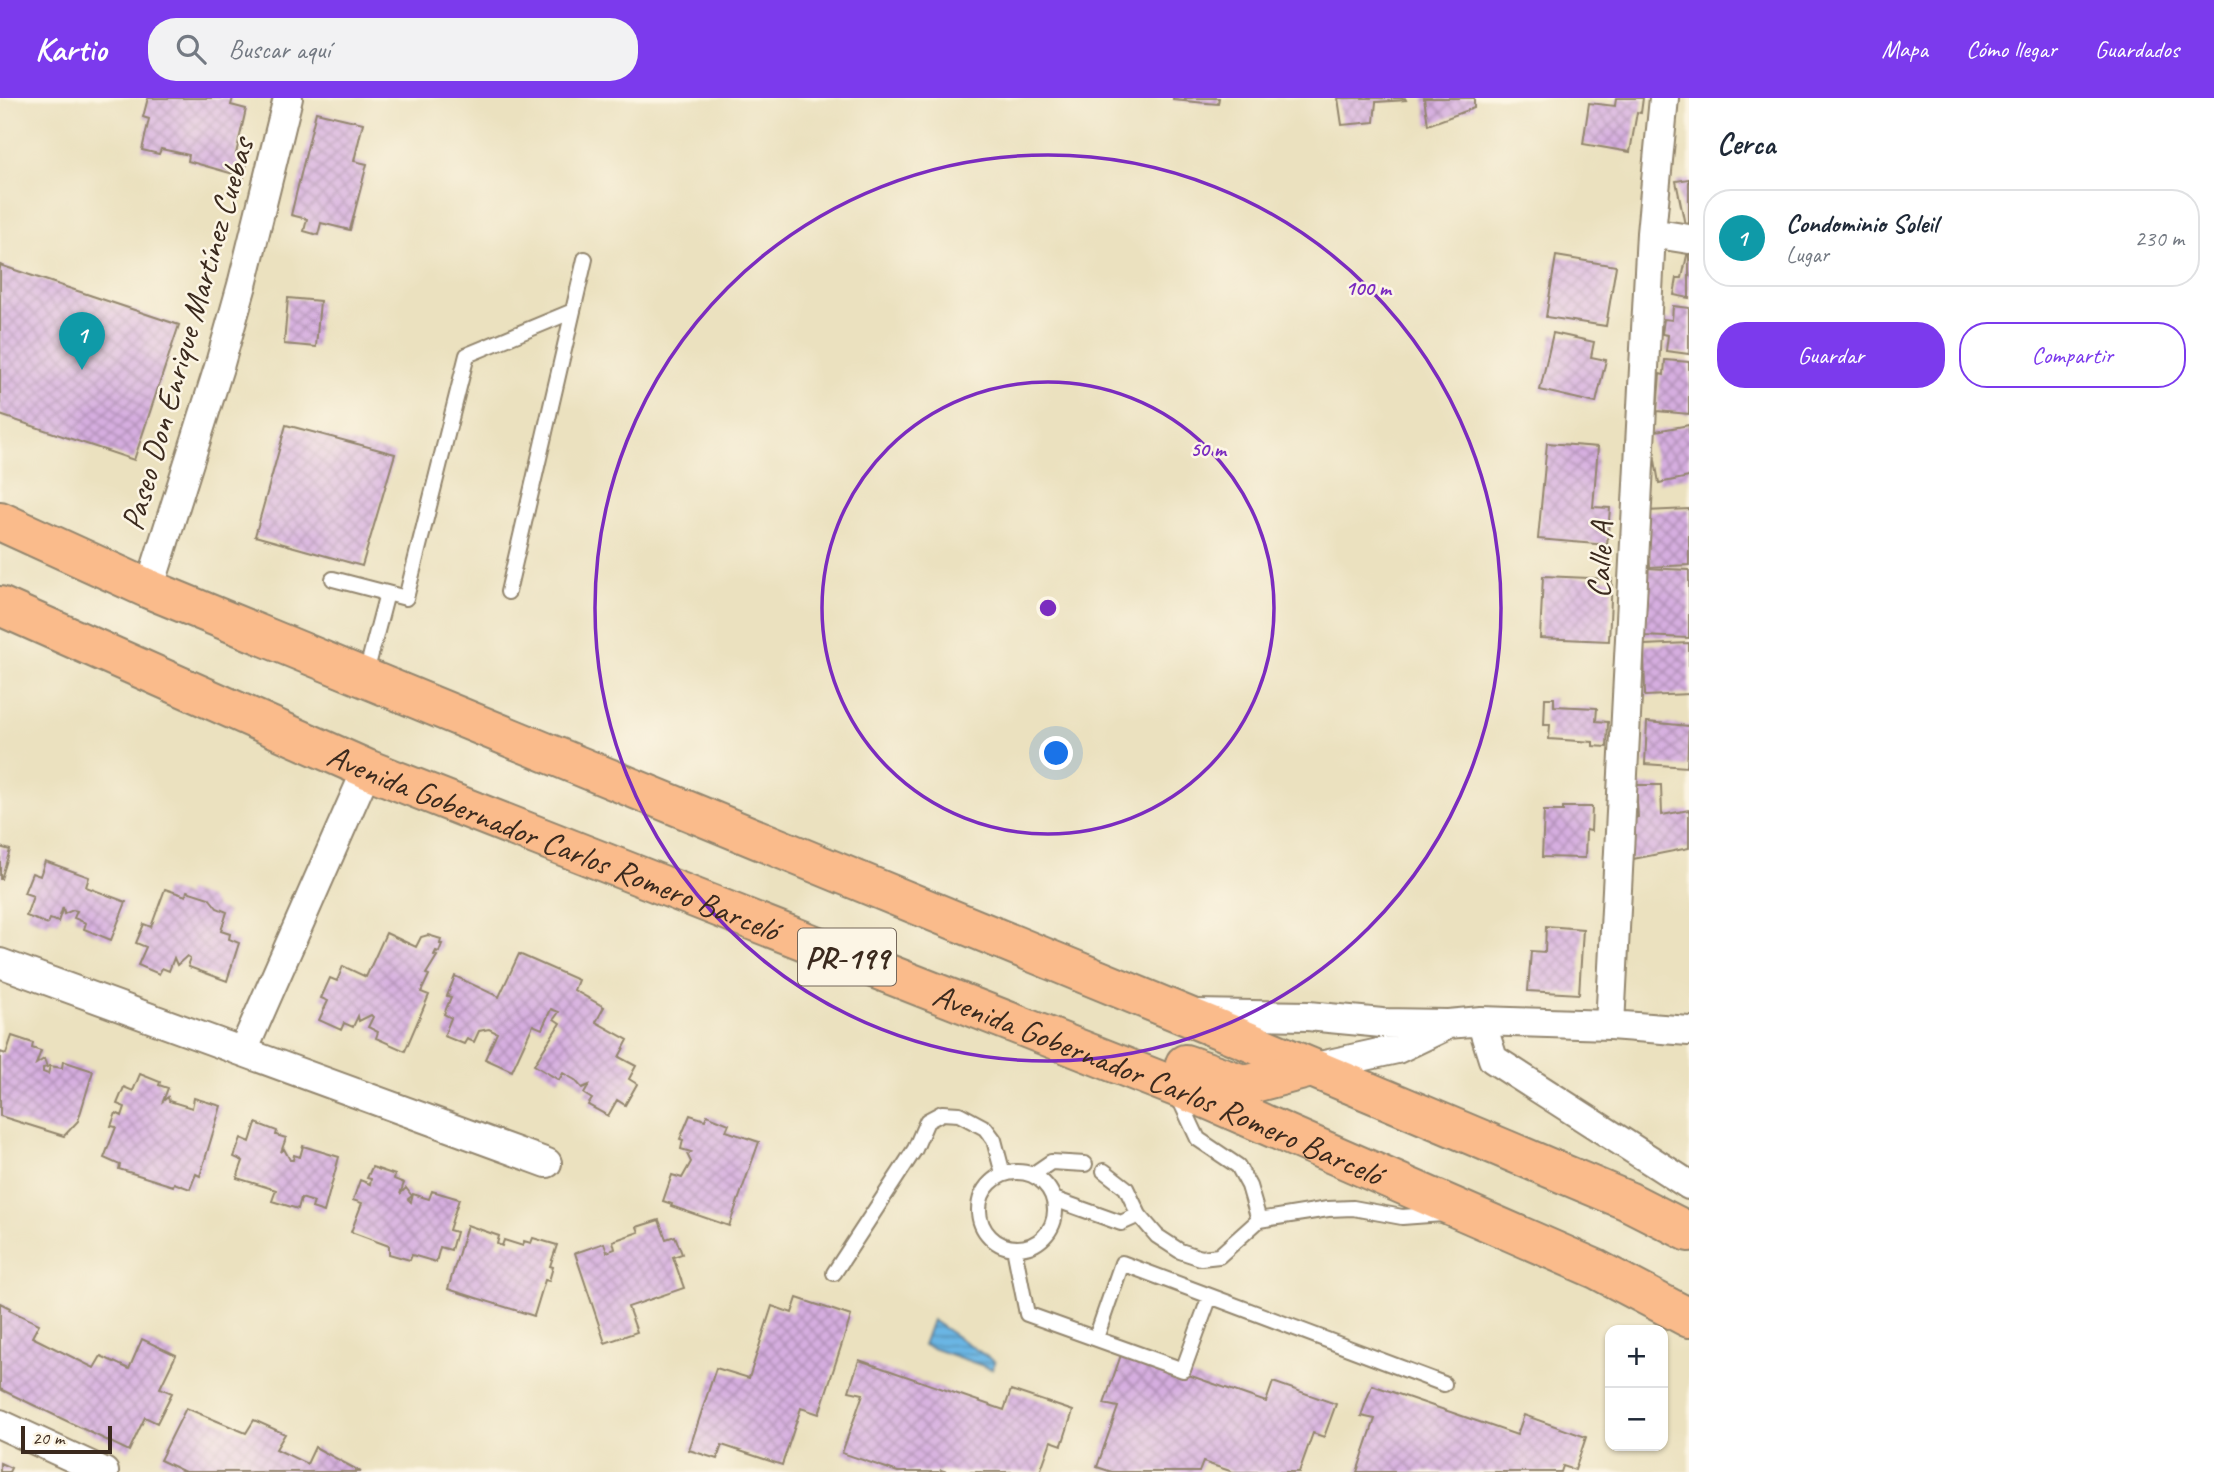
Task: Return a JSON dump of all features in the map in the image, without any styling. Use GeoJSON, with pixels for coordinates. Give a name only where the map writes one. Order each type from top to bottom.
{"type":"FeatureCollection","features":[{"type":"Feature","properties":{"kind":"main road","name":"PR-199"},"geometry":{"type":"LineString","coordinates":[[0,521],[149,589],[1182,1014],[1628,1201],[1689,1232]]}},
{"type":"Feature","properties":{"kind":"main road","name":"Avenida Gobernador Carlos Romero Barceló"},"geometry":{"type":"LineString","coordinates":[[0,606],[367,769],[1173,1086],[1596,1269],[1689,1318]]}},
{"type":"Feature","properties":{"kind":"main road"},"geometry":{"type":"LineString","coordinates":[[972,1007],[1073,1018],[1210,1074],[1246,1085],[1311,1068]]}},
{"type":"Feature","properties":{"kind":"street","name":"Paseo Don Enrique Martínez Cuebas"},"geometry":{"type":"LineString","coordinates":[[149,589],[219,368],[288,98]]}},
{"type":"Feature","properties":{"kind":"street","name":"Calle A"},"geometry":{"type":"LineString","coordinates":[[1610,1025],[1651,233],[1664,98]]}},
{"type":"Feature","properties":{"kind":"street"},"geometry":{"type":"LineString","coordinates":[[1651,233],[1689,239]]}},
{"type":"Feature","properties":{"kind":"street"},"geometry":{"type":"LineString","coordinates":[[243,1051],[367,769]]}},
{"type":"Feature","properties":{"kind":"street"},"geometry":{"type":"LineString","coordinates":[[0,963],[547,1163]]}},
{"type":"Feature","properties":{"kind":"street"},"geometry":{"type":"LineString","coordinates":[[1182,1014],[1308,1016],[1382,1023],[1448,1024],[1481,1021],[1610,1025],[1689,1031]]}},
{"type":"Feature","properties":{"kind":"street"},"geometry":{"type":"LineString","coordinates":[[1481,1021],[1493,1059],[1689,1185]]}},
{"type":"Feature","properties":{"kind":"street"},"geometry":{"type":"LineString","coordinates":[[1311,1068],[1398,1049],[1448,1024]]}},
{"type":"Feature","properties":{"kind":"street"},"geometry":{"type":"LineString","coordinates":[[0,1424],[104,1472]]}},
{"type":"Feature","properties":{"kind":"lane"},"geometry":{"type":"LineString","coordinates":[[508,592],[585,259]]}},
{"type":"Feature","properties":{"kind":"lane"},"geometry":{"type":"LineString","coordinates":[[333,579],[406,598],[467,355],[573,311]]}},
{"type":"Feature","properties":{"kind":"lane"},"geometry":{"type":"LineString","coordinates":[[365,678],[387,593]]}},
{"type":"Feature","properties":{"kind":"lane"},"geometry":{"type":"LineString","coordinates":[[1173,1086],[1198,1139],[1238,1166],[1249,1186],[1259,1220]]}},
{"type":"Feature","properties":{"kind":"lane"},"geometry":{"type":"LineString","coordinates":[[834,1273],[915,1149],[927,1121],[943,1113],[960,1114],[985,1128],[994,1140],[1003,1174]]}},
{"type":"Feature","properties":{"kind":"lane"},"geometry":{"type":"LineString","coordinates":[[1032,1175],[1051,1162],[1085,1164]]}},
{"type":"Feature","properties":{"kind":"lane"},"geometry":{"type":"LineString","coordinates":[[1016,1171],[1032,1175],[1040,1179],[1054,1199],[1053,1223],[1047,1234],[1038,1242],[1014,1248],[1001,1245],[990,1238],[978,1215],[984,1190],[992,1180],[1003,1174],[1016,1171]]}},
{"type":"Feature","properties":{"kind":"lane"},"geometry":{"type":"LineString","coordinates":[[1104,1171],[1126,1188],[1139,1215],[1157,1236],[1180,1251],[1201,1258],[1219,1256],[1259,1220],[1328,1209],[1353,1208],[1402,1217],[1466,1212]]}},
{"type":"Feature","properties":{"kind":"lane"},"geometry":{"type":"LineString","coordinates":[[1054,1199],[1121,1223],[1139,1215]]}},
{"type":"Feature","properties":{"kind":"lane"},"geometry":{"type":"LineString","coordinates":[[1014,1248],[1027,1314],[1183,1370],[1210,1296]]}},
{"type":"Feature","properties":{"kind":"lane"},"geometry":{"type":"LineString","coordinates":[[1096,1338],[1122,1264],[1444,1384]]}},
{"type":"Feature","properties":{"kind":"water"},"geometry":{"type":"Polygon","coordinates":[[[932,1320],[995,1362],[992,1369],[923,1345],[932,1320]]]}},
{"type":"Feature","properties":{"kind":"building"},"geometry":{"type":"Polygon","coordinates":[[[148,98],[233,98],[231,105],[246,109],[236,154],[248,157],[244,177],[188,161],[189,155],[161,149],[159,154],[142,150],[149,119],[143,117],[148,98]]]}},
{"type":"Feature","properties":{"kind":"building"},"geometry":{"type":"Polygon","coordinates":[[[1173,98],[1219,98],[1218,104],[1173,98]]]}},
{"type":"Feature","properties":{"kind":"building"},"geometry":{"type":"Polygon","coordinates":[[[1338,98],[1406,100],[1376,102],[1374,122],[1342,125],[1338,98]]]}},
{"type":"Feature","properties":{"kind":"building"},"geometry":{"type":"Polygon","coordinates":[[[1424,98],[1474,98],[1474,108],[1428,125],[1424,98]]]}},
{"type":"Feature","properties":{"kind":"building"},"geometry":{"type":"Polygon","coordinates":[[[1616,98],[1643,98],[1641,113],[1637,112],[1630,152],[1583,144],[1589,103],[1615,106],[1616,98]]]}},
{"type":"Feature","properties":{"kind":"building"},"geometry":{"type":"Polygon","coordinates":[[[316,112],[363,123],[354,161],[367,164],[350,230],[321,223],[318,235],[304,231],[307,219],[291,215],[316,112]]]}},
{"type":"Feature","properties":{"kind":"building"},"geometry":{"type":"Polygon","coordinates":[[[1689,179],[1689,224],[1685,225],[1676,181],[1689,179]]]}},
{"type":"Feature","properties":{"kind":"building"},"geometry":{"type":"Polygon","coordinates":[[[1688,251],[1689,298],[1674,295],[1677,278],[1682,278],[1688,251]]]}},
{"type":"Feature","properties":{"kind":"building"},"geometry":{"type":"Polygon","coordinates":[[[1556,256],[1616,266],[1606,326],[1546,317],[1556,256]]]}},
{"type":"Feature","properties":{"kind":"building"},"geometry":{"type":"Polygon","coordinates":[[[0,265],[179,325],[134,460],[0,415],[0,265]]]}},
{"type":"Feature","properties":{"kind":"building"},"geometry":{"type":"Polygon","coordinates":[[[288,298],[320,301],[316,347],[284,344],[288,298]]]}},
{"type":"Feature","properties":{"kind":"building"},"geometry":{"type":"Polygon","coordinates":[[[1673,306],[1689,308],[1689,354],[1666,351],[1668,335],[1662,334],[1664,319],[1672,320],[1673,306]]]}},
{"type":"Feature","properties":{"kind":"building"},"geometry":{"type":"Polygon","coordinates":[[[1553,333],[1594,342],[1591,357],[1606,360],[1596,403],[1540,390],[1553,333]]]}},
{"type":"Feature","properties":{"kind":"building"},"geometry":{"type":"Polygon","coordinates":[[[1665,360],[1689,362],[1689,414],[1657,411],[1660,374],[1664,375],[1665,360]]]}},
{"type":"Feature","properties":{"kind":"building"},"geometry":{"type":"Polygon","coordinates":[[[286,425],[395,454],[362,566],[255,536],[286,425]]]}},
{"type":"Feature","properties":{"kind":"building"},"geometry":{"type":"Polygon","coordinates":[[[1689,425],[1689,477],[1659,483],[1650,432],[1689,425]]]}},
{"type":"Feature","properties":{"kind":"building"},"geometry":{"type":"Polygon","coordinates":[[[1547,443],[1598,447],[1593,507],[1610,508],[1607,545],[1538,539],[1547,443]]]}},
{"type":"Feature","properties":{"kind":"building"},"geometry":{"type":"Polygon","coordinates":[[[1689,509],[1689,565],[1650,567],[1646,511],[1689,509]]]}},
{"type":"Feature","properties":{"kind":"building"},"geometry":{"type":"Polygon","coordinates":[[[1646,568],[1689,570],[1689,638],[1643,636],[1646,568]]]}},
{"type":"Feature","properties":{"kind":"building"},"geometry":{"type":"Polygon","coordinates":[[[1543,576],[1612,579],[1609,641],[1540,638],[1543,576]]]}},
{"type":"Feature","properties":{"kind":"building"},"geometry":{"type":"Polygon","coordinates":[[[1689,643],[1689,694],[1645,696],[1644,645],[1689,643]]]}},
{"type":"Feature","properties":{"kind":"building"},"geometry":{"type":"Polygon","coordinates":[[[1545,698],[1554,698],[1554,706],[1597,708],[1596,721],[1608,722],[1607,747],[1593,746],[1593,742],[1549,739],[1550,725],[1544,725],[1545,698]]]}},
{"type":"Feature","properties":{"kind":"building"},"geometry":{"type":"Polygon","coordinates":[[[1647,722],[1689,726],[1687,767],[1645,764],[1647,722]]]}},
{"type":"Feature","properties":{"kind":"building"},"geometry":{"type":"Polygon","coordinates":[[[1636,785],[1661,785],[1662,815],[1689,810],[1689,848],[1628,860],[1626,821],[1638,817],[1636,785]]]}},
{"type":"Feature","properties":{"kind":"building"},"geometry":{"type":"Polygon","coordinates":[[[1563,807],[1592,807],[1591,831],[1586,830],[1585,858],[1542,857],[1544,811],[1563,811],[1563,807]]]}},
{"type":"Feature","properties":{"kind":"building"},"geometry":{"type":"Polygon","coordinates":[[[0,847],[10,850],[1,879],[0,879],[0,847]]]}},
{"type":"Feature","properties":{"kind":"building"},"geometry":{"type":"Polygon","coordinates":[[[45,861],[89,877],[86,887],[126,902],[111,940],[84,929],[86,923],[74,918],[77,911],[64,914],[63,907],[58,922],[50,919],[48,924],[26,916],[33,896],[24,893],[32,873],[40,876],[45,861]]]}},
{"type":"Feature","properties":{"kind":"building"},"geometry":{"type":"Polygon","coordinates":[[[165,889],[186,896],[187,891],[209,898],[217,908],[227,912],[221,931],[230,934],[229,939],[239,943],[227,981],[189,967],[190,958],[187,956],[177,965],[174,958],[169,971],[162,968],[159,974],[138,965],[146,947],[136,943],[144,924],[151,927],[165,889]]]}},
{"type":"Feature","properties":{"kind":"building"},"geometry":{"type":"Polygon","coordinates":[[[1546,926],[1583,929],[1579,994],[1528,991],[1531,951],[1545,952],[1546,926]]]}},
{"type":"Feature","properties":{"kind":"building"},"geometry":{"type":"Polygon","coordinates":[[[386,933],[416,947],[421,937],[428,935],[441,939],[442,944],[426,974],[429,975],[421,992],[429,995],[405,1051],[376,1038],[378,1032],[368,1027],[373,1017],[371,1015],[359,1021],[358,1016],[353,1027],[344,1023],[341,1030],[319,1020],[328,1001],[321,998],[330,978],[337,981],[343,966],[366,977],[386,933]]]}},
{"type":"Feature","properties":{"kind":"building"},"geometry":{"type":"Polygon","coordinates":[[[519,954],[578,980],[574,990],[604,1007],[596,1022],[628,1040],[619,1057],[636,1066],[629,1079],[637,1084],[625,1105],[617,1100],[608,1116],[588,1105],[592,1099],[584,1094],[589,1085],[582,1088],[563,1073],[559,1080],[534,1065],[560,1023],[554,1019],[559,1012],[551,1009],[542,1029],[533,1025],[512,1071],[485,1059],[497,1033],[489,1029],[479,1031],[474,1042],[467,1039],[464,1044],[444,1036],[451,1018],[444,1014],[451,997],[447,996],[455,976],[499,997],[519,954]]]}},
{"type":"Feature","properties":{"kind":"building"},"geometry":{"type":"Polygon","coordinates":[[[12,1036],[33,1043],[32,1048],[41,1051],[36,1064],[44,1059],[47,1067],[43,1068],[43,1072],[48,1074],[50,1066],[62,1068],[63,1061],[93,1071],[78,1121],[64,1136],[0,1116],[0,1052],[6,1054],[12,1036]]]}},
{"type":"Feature","properties":{"kind":"building"},"geometry":{"type":"Polygon","coordinates":[[[140,1074],[168,1088],[163,1101],[168,1097],[169,1101],[192,1108],[194,1098],[221,1106],[200,1176],[196,1174],[190,1189],[119,1169],[120,1165],[104,1158],[116,1127],[111,1126],[116,1113],[122,1116],[125,1107],[117,1104],[124,1087],[133,1091],[140,1074]]]}},
{"type":"Feature","properties":{"kind":"building"},"geometry":{"type":"Polygon","coordinates":[[[690,1115],[705,1120],[707,1115],[729,1124],[726,1131],[759,1142],[729,1226],[663,1201],[672,1175],[682,1178],[691,1162],[687,1154],[691,1152],[681,1149],[683,1140],[680,1139],[690,1115]]]}},
{"type":"Feature","properties":{"kind":"building"},"geometry":{"type":"Polygon","coordinates":[[[256,1123],[277,1131],[276,1135],[286,1138],[281,1152],[284,1149],[290,1160],[293,1160],[294,1155],[300,1157],[303,1146],[339,1157],[324,1212],[312,1208],[314,1202],[301,1198],[298,1209],[272,1201],[276,1190],[237,1178],[243,1161],[234,1157],[241,1138],[250,1142],[256,1123]]]}},
{"type":"Feature","properties":{"kind":"building"},"geometry":{"type":"Polygon","coordinates":[[[372,1167],[395,1175],[394,1179],[404,1183],[400,1194],[406,1188],[412,1196],[408,1199],[411,1202],[413,1194],[429,1199],[432,1191],[459,1199],[449,1230],[456,1232],[451,1250],[440,1247],[436,1262],[412,1255],[410,1260],[389,1254],[389,1246],[351,1232],[362,1203],[353,1200],[360,1180],[370,1184],[371,1179],[367,1178],[372,1167]]]}},
{"type":"Feature","properties":{"kind":"building"},"geometry":{"type":"Polygon","coordinates":[[[659,1220],[666,1239],[675,1236],[682,1254],[673,1257],[684,1288],[628,1307],[637,1332],[605,1343],[575,1253],[604,1243],[607,1252],[615,1249],[613,1241],[639,1232],[637,1227],[659,1220]]]}},
{"type":"Feature","properties":{"kind":"building"},"geometry":{"type":"Polygon","coordinates":[[[467,1225],[499,1236],[497,1244],[502,1246],[504,1240],[523,1246],[524,1241],[531,1243],[533,1238],[557,1245],[550,1266],[553,1267],[549,1281],[545,1280],[534,1316],[448,1289],[467,1225]]]}},
{"type":"Feature","properties":{"kind":"building"},"geometry":{"type":"Polygon","coordinates":[[[797,1298],[851,1316],[819,1414],[801,1408],[782,1465],[722,1445],[717,1459],[689,1450],[716,1368],[749,1378],[772,1306],[792,1313],[797,1298]]]}},
{"type":"Feature","properties":{"kind":"building"},"geometry":{"type":"Polygon","coordinates":[[[0,1303],[39,1324],[32,1337],[94,1368],[101,1356],[129,1369],[142,1339],[176,1355],[160,1388],[172,1393],[157,1423],[145,1417],[129,1451],[0,1389],[0,1303]]]}},
{"type":"Feature","properties":{"kind":"building"},"geometry":{"type":"Polygon","coordinates":[[[1122,1352],[1266,1402],[1273,1382],[1336,1404],[1324,1437],[1313,1433],[1299,1472],[1233,1472],[1203,1462],[1199,1472],[1112,1472],[1097,1467],[1118,1407],[1104,1404],[1122,1352]]]}},
{"type":"Feature","properties":{"kind":"building"},"geometry":{"type":"Polygon","coordinates":[[[859,1360],[1004,1410],[1011,1390],[1073,1411],[1062,1445],[1051,1441],[1040,1472],[898,1472],[842,1453],[863,1394],[849,1391],[859,1360]]]}},
{"type":"Feature","properties":{"kind":"building"},"geometry":{"type":"Polygon","coordinates":[[[1372,1385],[1517,1435],[1524,1415],[1586,1437],[1575,1470],[1563,1466],[1561,1472],[1357,1472],[1375,1419],[1361,1416],[1372,1385]]]}},
{"type":"Feature","properties":{"kind":"building"},"geometry":{"type":"Polygon","coordinates":[[[186,1408],[246,1433],[254,1420],[285,1434],[276,1449],[307,1464],[315,1447],[361,1472],[185,1472],[160,1460],[186,1408]]]}},
{"type":"Feature","properties":{"kind":"building"},"geometry":{"type":"Polygon","coordinates":[[[0,1463],[11,1468],[9,1472],[0,1472],[0,1463]]]}},
{"type":"Feature","properties":{"kind":"place","name":"Condominio Soleil"},"geometry":{"type":"Point","coordinates":[82,370]}}]}
